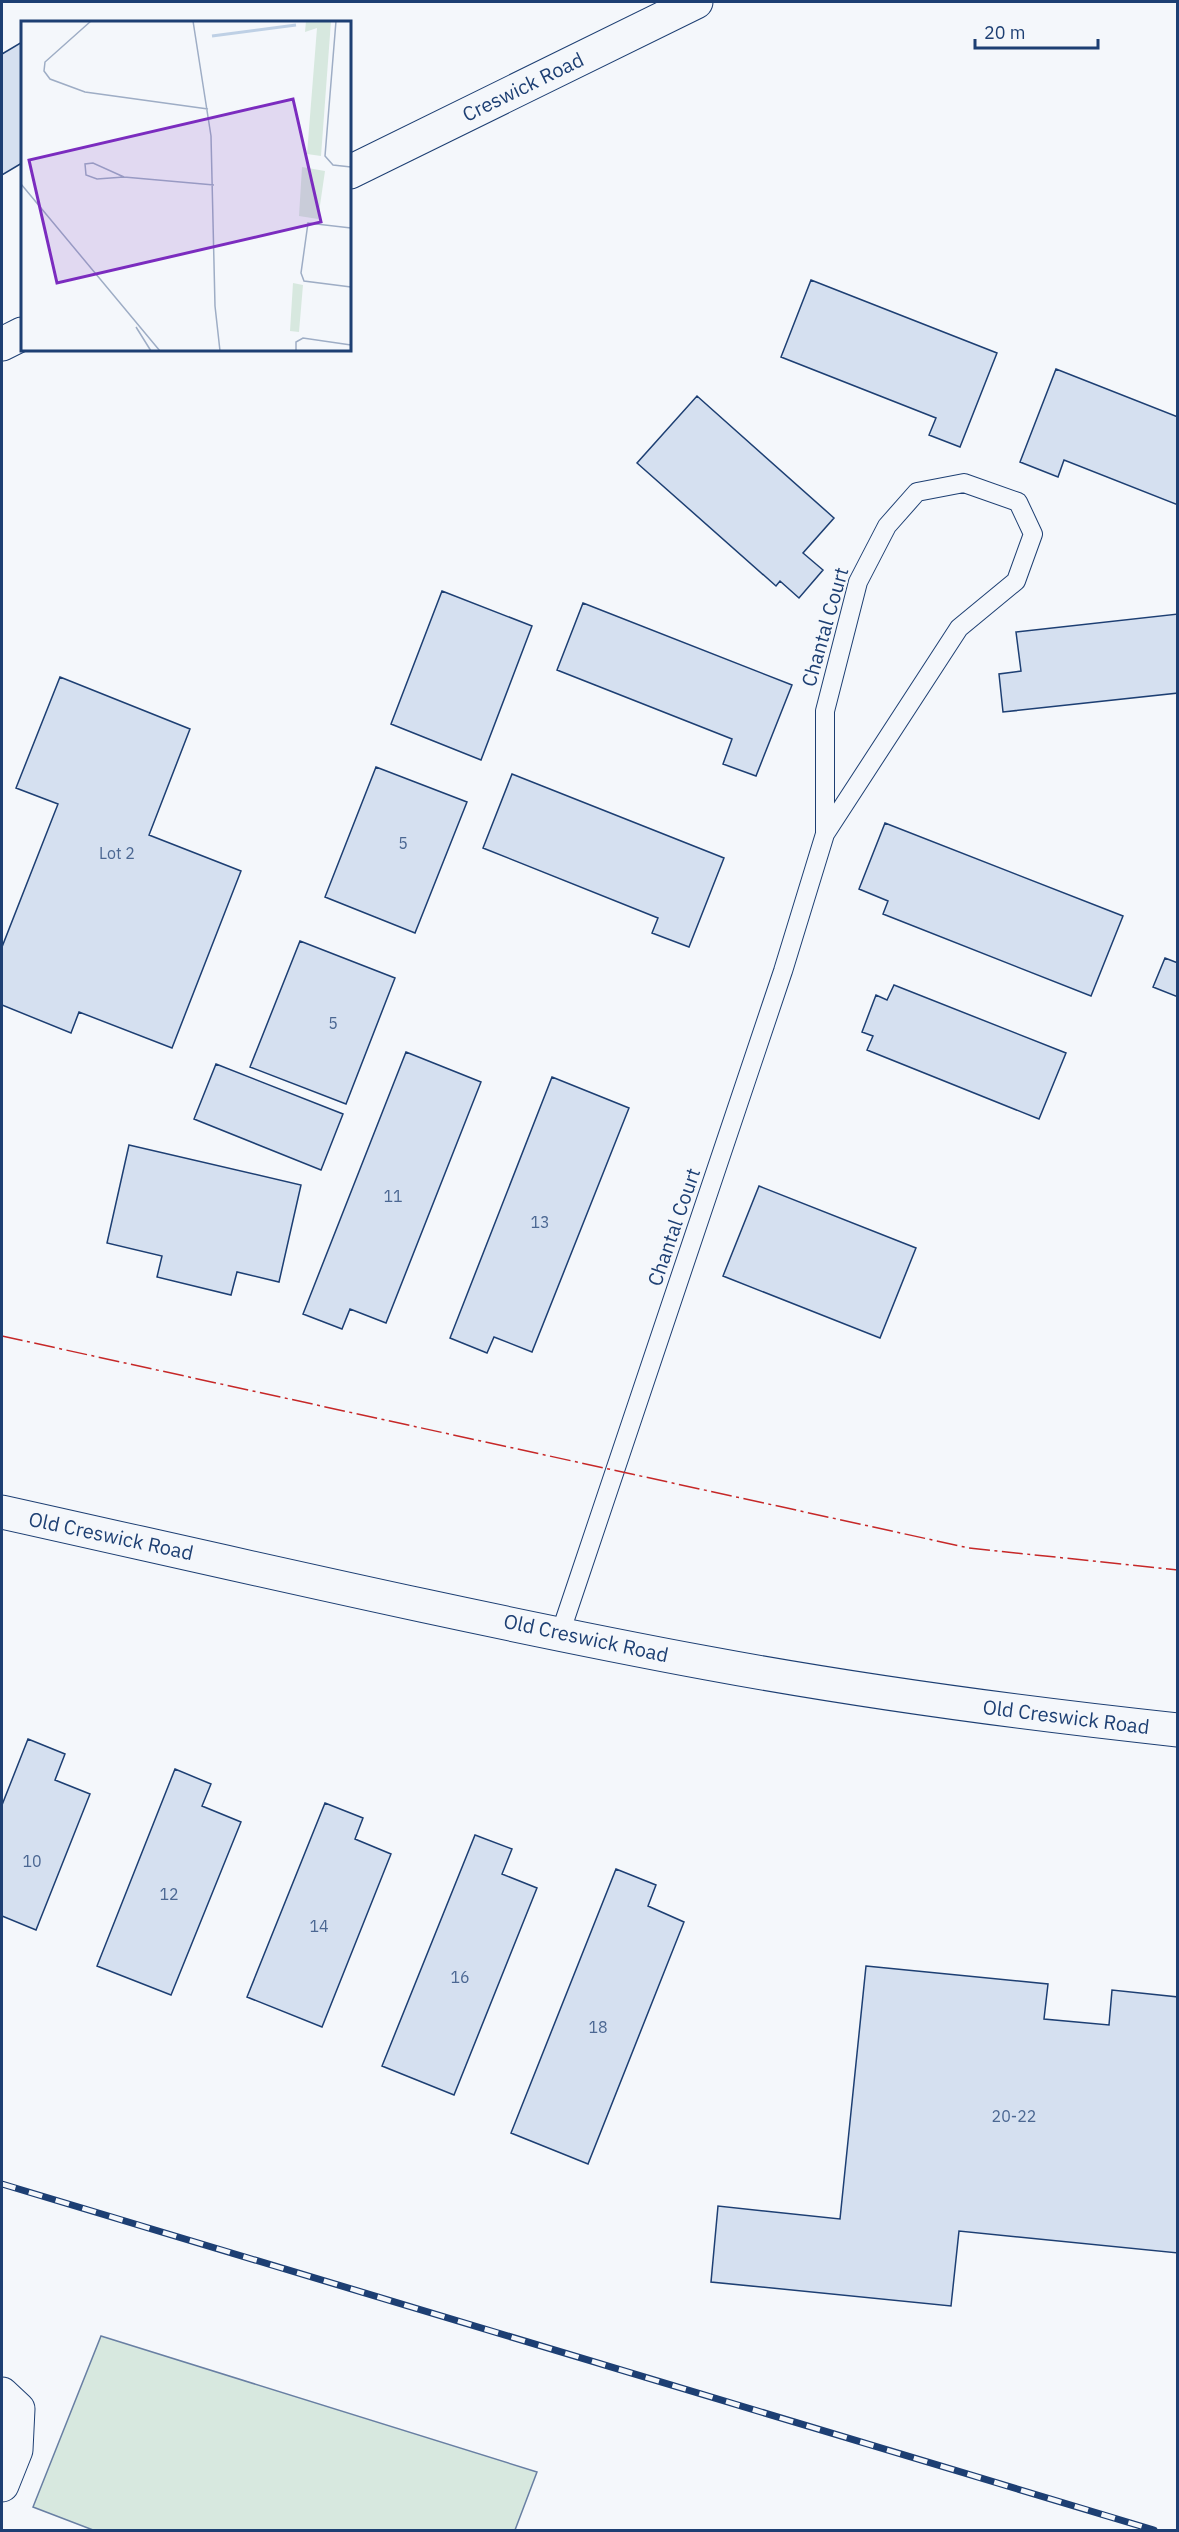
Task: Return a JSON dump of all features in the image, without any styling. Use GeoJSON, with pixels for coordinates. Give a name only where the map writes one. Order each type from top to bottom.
{"type":"FeatureCollection","features":[{"type":"Feature","properties":{"kind":"main road","name":"Creswick Road"},"geometry":{"type":"LineString","coordinates":[[351,172],[696,2]]}},
{"type":"Feature","properties":{"kind":"main road"},"geometry":{"type":"LineString","coordinates":[[2,344],[21,334]]}},
{"type":"Feature","properties":{"kind":"main road","name":"Old Creswick Road"},"geometry":{"type":"LineString","coordinates":[[2,1512],[560,1634],[710,1664],[988,1708],[1178,1730]]}},
{"type":"Feature","properties":{"kind":"main road"},"geometry":{"type":"LineString","coordinates":[[2,2394],[18,2409],[16,2450],[2,2485]]}},
{"type":"Feature","properties":{"kind":"lane","name":"Chantal Court"},"geometry":{"type":"LineString","coordinates":[[560,1634],[761,1037],[825,834],[959,628],[1016,581],[1033,534],[1018,502],[964,483],[917,492],[887,526],[858,582],[825,711],[825,834]]}},
{"type":"Feature","properties":{"kind":"shaded area"},"geometry":{"type":"Polygon","coordinates":[[[101,2336],[537,2472],[515,2530],[93,2530],[33,2507],[101,2336]]]}},
{"type":"Feature","properties":{"kind":"building"},"geometry":{"type":"Polygon","coordinates":[[[21,43],[21,164],[2,175],[2,54],[21,43]]]}},
{"type":"Feature","properties":{"kind":"building"},"geometry":{"type":"Polygon","coordinates":[[[811,280],[997,353],[960,447],[929,435],[936,418],[781,357],[811,280]]]}},
{"type":"Feature","properties":{"kind":"building"},"geometry":{"type":"Polygon","coordinates":[[[1056,369],[1178,417],[1178,505],[1064,460],[1058,477],[1020,462],[1056,369]]]}},
{"type":"Feature","properties":{"kind":"building"},"geometry":{"type":"Polygon","coordinates":[[[697,396],[834,518],[803,553],[823,570],[799,598],[780,581],[776,586],[637,463],[697,396]]]}},
{"type":"Feature","properties":{"kind":"building"},"geometry":{"type":"Polygon","coordinates":[[[442,591],[532,626],[481,760],[391,724],[442,591]]]}},
{"type":"Feature","properties":{"kind":"building"},"geometry":{"type":"Polygon","coordinates":[[[583,603],[792,685],[756,776],[723,764],[732,739],[557,670],[583,603]]]}},
{"type":"Feature","properties":{"kind":"building"},"geometry":{"type":"Polygon","coordinates":[[[1178,614],[1178,693],[1003,712],[999,674],[1021,671],[1016,632],[1178,614]]]}},
{"type":"Feature","properties":{"kind":"building"},"geometry":{"type":"Polygon","coordinates":[[[60,677],[190,729],[149,835],[241,871],[172,1048],[79,1012],[71,1033],[2,1005],[2,947],[58,804],[16,788],[60,677]]]}},
{"type":"Feature","properties":{"kind":"building"},"geometry":{"type":"Polygon","coordinates":[[[376,767],[467,802],[415,933],[325,897],[376,767]]]}},
{"type":"Feature","properties":{"kind":"building"},"geometry":{"type":"Polygon","coordinates":[[[512,774],[724,858],[689,947],[652,933],[658,918],[483,848],[512,774]]]}},
{"type":"Feature","properties":{"kind":"building"},"geometry":{"type":"Polygon","coordinates":[[[885,823],[1123,916],[1091,996],[883,914],[888,901],[859,889],[885,823]]]}},
{"type":"Feature","properties":{"kind":"building"},"geometry":{"type":"Polygon","coordinates":[[[300,941],[395,978],[346,1104],[250,1067],[300,941]]]}},
{"type":"Feature","properties":{"kind":"building"},"geometry":{"type":"Polygon","coordinates":[[[1165,958],[1178,963],[1178,997],[1153,987],[1165,958]]]}},
{"type":"Feature","properties":{"kind":"building"},"geometry":{"type":"Polygon","coordinates":[[[894,985],[1066,1053],[1039,1119],[867,1050],[873,1036],[862,1032],[876,995],[887,1000],[894,985]]]}},
{"type":"Feature","properties":{"kind":"building"},"geometry":{"type":"Polygon","coordinates":[[[406,1052],[481,1082],[386,1323],[350,1309],[342,1329],[303,1314],[406,1052]]]}},
{"type":"Feature","properties":{"kind":"building"},"geometry":{"type":"Polygon","coordinates":[[[216,1064],[343,1114],[321,1170],[194,1119],[216,1064]]]}},
{"type":"Feature","properties":{"kind":"building"},"geometry":{"type":"Polygon","coordinates":[[[552,1077],[629,1108],[532,1352],[494,1337],[487,1353],[450,1338],[552,1077]]]}},
{"type":"Feature","properties":{"kind":"building"},"geometry":{"type":"Polygon","coordinates":[[[129,1145],[301,1185],[279,1282],[237,1272],[231,1295],[157,1277],[162,1256],[107,1243],[129,1145]]]}},
{"type":"Feature","properties":{"kind":"building"},"geometry":{"type":"Polygon","coordinates":[[[759,1186],[916,1248],[880,1338],[723,1276],[759,1186]]]}},
{"type":"Feature","properties":{"kind":"building"},"geometry":{"type":"Polygon","coordinates":[[[28,1739],[65,1754],[55,1780],[90,1794],[36,1930],[2,1916],[2,1805],[28,1739]]]}},
{"type":"Feature","properties":{"kind":"building"},"geometry":{"type":"Polygon","coordinates":[[[175,1769],[211,1784],[202,1806],[241,1822],[171,1995],[97,1966],[175,1769]]]}},
{"type":"Feature","properties":{"kind":"building"},"geometry":{"type":"Polygon","coordinates":[[[325,1803],[363,1818],[355,1839],[391,1854],[322,2027],[247,1997],[325,1803]]]}},
{"type":"Feature","properties":{"kind":"building"},"geometry":{"type":"Polygon","coordinates":[[[475,1835],[512,1849],[502,1874],[537,1888],[454,2095],[382,2066],[475,1835]]]}},
{"type":"Feature","properties":{"kind":"building"},"geometry":{"type":"Polygon","coordinates":[[[616,1869],[656,1885],[648,1906],[684,1922],[588,2164],[511,2133],[616,1869]]]}},
{"type":"Feature","properties":{"kind":"building"},"geometry":{"type":"Polygon","coordinates":[[[866,1966],[1048,1984],[1044,2019],[1109,2025],[1112,1990],[1178,1997],[1178,2253],[959,2231],[951,2306],[711,2282],[718,2206],[840,2219],[866,1966]]]}},
{"type":"Feature","properties":{"kind":"railway"},"geometry":{"type":"LineString","coordinates":[[2,2184],[1154,2530]]}},
{"type":"Feature","properties":{"kind":"power"},"geometry":{"type":"LineString","coordinates":[[2,1336],[969,1548],[1178,1570]]}}]}
